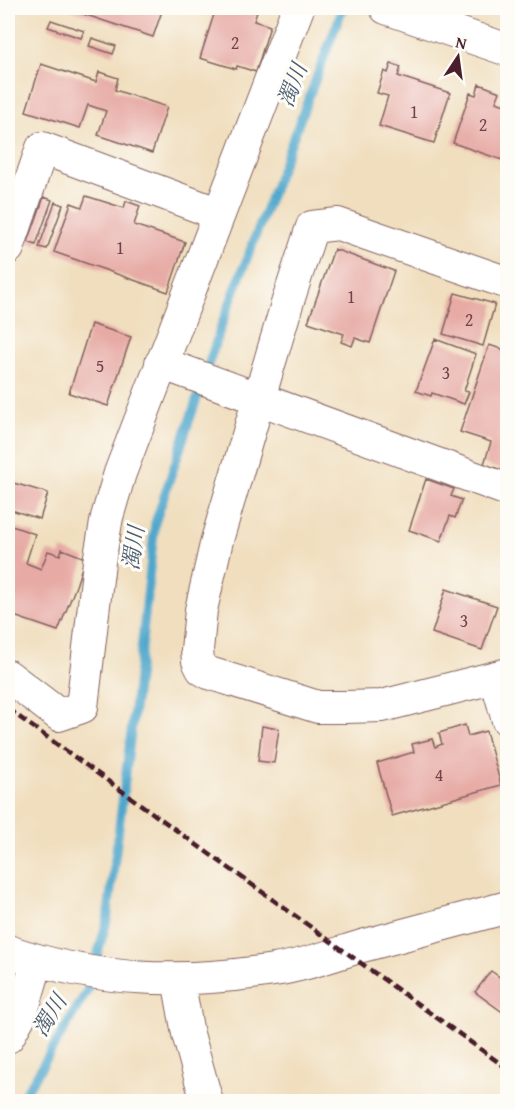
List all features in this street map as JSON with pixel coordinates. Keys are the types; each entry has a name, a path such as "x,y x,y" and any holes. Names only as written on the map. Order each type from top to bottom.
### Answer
{"street":[{"path":"8,676 59,715 82,707 99,562 107,517 120,473 167,366 219,213 298,8"},
{"path":"386,8 507,50"},
{"path":"8,248 42,148 219,213"},
{"path":"507,283 338,224 312,227 217,540 201,610 197,650 198,661 202,669 209,673 318,707 382,706 502,676 507,720"},
{"path":"167,366 507,490"},
{"path":"8,951 49,964 115,977 178,979 217,977 275,970 507,907"},
{"path":"8,1037 49,964"},
{"path":"178,979 188,1034 207,1101"}],"building":[{"path":"72,8 163,8 153,37 71,10"},
{"path":"216,8 243,8 257,12 254,21 270,26 256,72 237,66 236,69 200,58"},
{"path":"51,20 84,31 81,38 48,27"},
{"path":"92,38 116,46 113,54 89,46"},
{"path":"41,64 96,82 99,72 118,78 115,90 167,107 152,153 98,135 106,111 88,105 80,128 26,111"},
{"path":"391,64 401,67 398,76 450,93 434,143 379,126 388,96 377,93 384,71 388,73"},
{"path":"479,84 500,92 496,102 508,106 508,162 453,143 470,93 476,95"},
{"path":"86,196 124,208 126,201 140,206 134,225 185,242 168,292 54,252 71,203 82,207"},
{"path":"44,197 52,200 36,245 28,242"},
{"path":"55,202 63,205 47,249 39,247"},
{"path":"334,249 394,271 370,343 355,338 352,346 341,342 344,334 308,322"},
{"path":"455,293 495,304 483,346 443,334"},
{"path":"91,324 131,337 108,406 69,393"},
{"path":"435,339 476,354 464,391 469,392 464,404 432,393 431,396 416,391"},
{"path":"489,345 508,351 507,472 484,464 491,442 460,432"},
{"path":"426,479 454,489 451,496 462,500 455,518 450,516 441,541 409,530"},
{"path":"10,482 48,493 40,519 8,509"},
{"path":"8,517 11,518 9,525 35,534 26,563 41,569 48,551 60,555 62,549 85,558 58,631 8,614"},
{"path":"446,589 497,606 482,650 432,633"},
{"path":"465,725 468,736 486,731 501,785 392,816 377,763 414,752 412,744 432,739 435,747 442,744 439,733"},
{"path":"262,726 279,729 274,763 258,761"},
{"path":"491,971 508,983 508,1016 475,992"}],"waterway":[{"name":"濁川","path":"18,1102 87,991 107,921 155,523 223,321 343,8"}],"railway":[{"path":"8,709 508,1069"}]}
